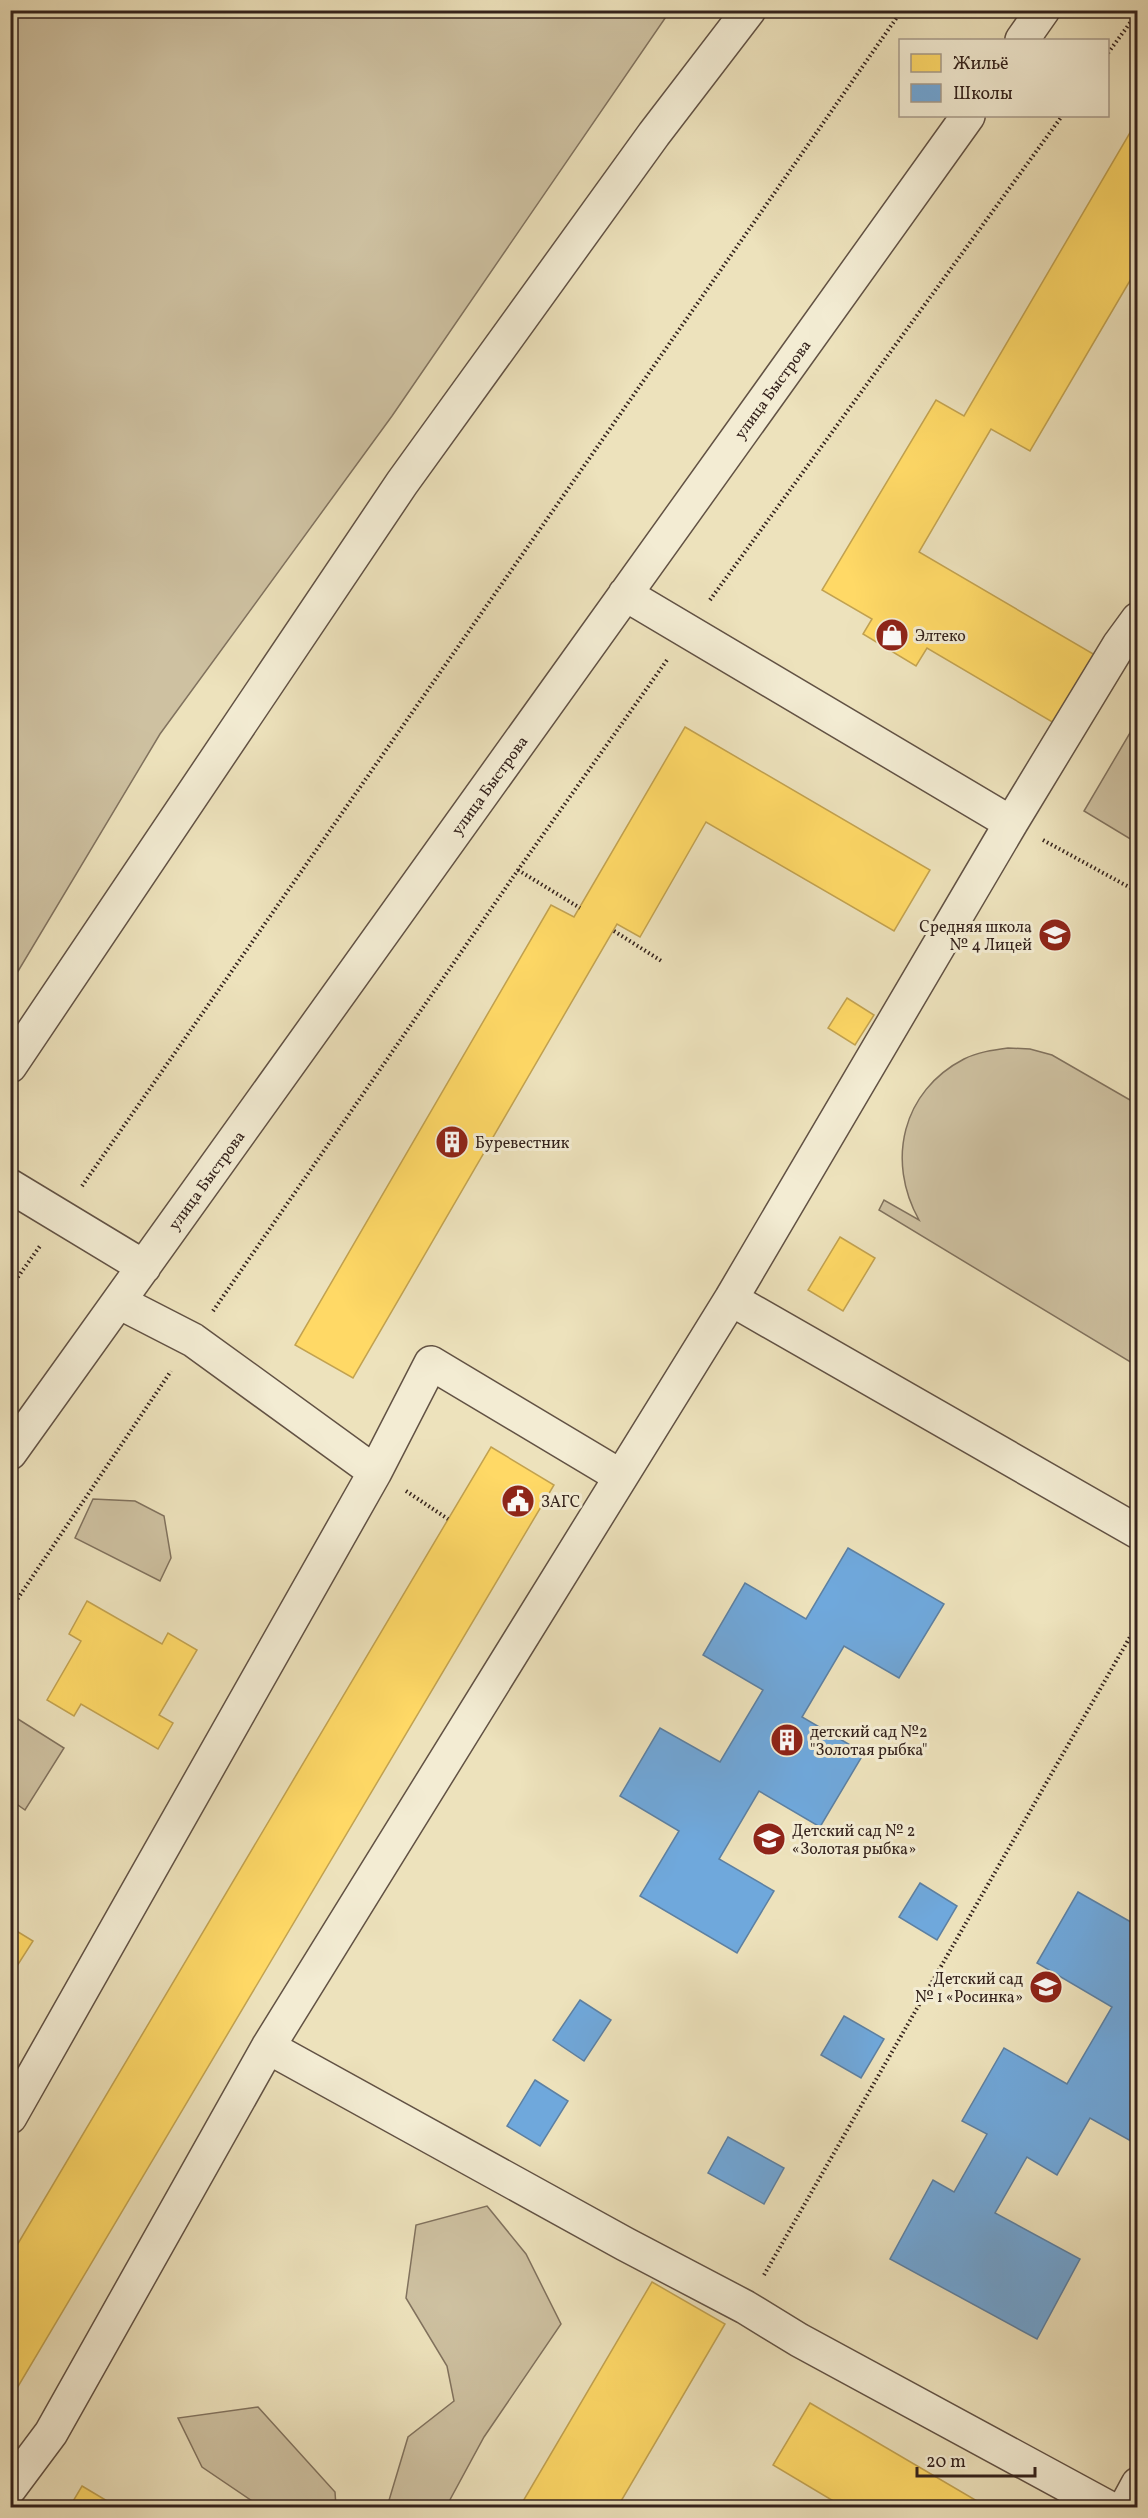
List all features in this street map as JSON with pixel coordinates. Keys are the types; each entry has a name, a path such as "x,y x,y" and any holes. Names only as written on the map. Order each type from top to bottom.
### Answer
{"street":[{"path":"10,1066 402,483 654,134 749,10"},
{"path":"1023,39 1043,10"},
{"name":"улица Быстрова","path":"10,1454 967,117"},
{"path":"626,594 687,633 1011,823"},
{"path":"10,2488 51,2433 268,2047 731,1299 1011,823 1137,619"},
{"path":"10,1186 144,1267"},
{"path":"731,1299 1137,1532"},
{"path":"119,1302 193,1340 375,1472"},
{"path":"10,2117 375,1472 431,1363 620,1476"},
{"path":"268,2047 1109,2508"},
{"path":"1125,2508 1137,2484"}],"path":[{"path":"10,1288 902,10"},
{"path":"1109,50 1137,12"},
{"path":"10,1610 193,1340 518,870 1061,117"},
{"path":"1011,823 1137,892"},
{"path":"518,870 579,908"},
{"path":"614,931 663,962"},
{"path":"404,1490 448,1519"},
{"path":"746,2307 1137,1623"}],"shaded area":[{"path":"10,11 670,11 392,416 160,734 11,983"},
{"path":"1137,721 1138,843 1084,811"},
{"path":"1008,1048 1030,1049 1052,1055 1137,1104 1137,1366 879,1210 884,1200 919,1220 909,1197 903,1174 902,1152 906,1129 914,1108 926,1089 943,1073 964,1059 980,1053"},
{"path":"93,1499 135,1501 164,1516 171,1558 160,1581 75,1538"},
{"path":"10,1714 64,1748 25,1810 11,1800"},
{"path":"487,2206 526,2254 561,2324 484,2437 446,2507 387,2507 408,2437 454,2401 447,2366 406,2298 416,2225"},
{"path":"258,2407 335,2492 336,2507 261,2507 202,2467 178,2418"}],"building: Жильё":[{"path":"1138,119 1138,267 1030,451 991,429 919,552 1095,655 1054,723 927,648 916,666 863,634 872,619 822,590 936,400 964,416"},
{"name":"Буревестник","path":"685,727 930,870 894,931 706,822 640,937 617,924 353,1378 295,1345 551,905 574,917"},
{"path":"847,998 874,1015 855,1045 828,1028"},
{"path":"840,1237 875,1258 843,1311 808,1290"},
{"path":"491,1447 554,1485 10,2400 10,2257"},
{"path":"87,1601 162,1644 168,1633 197,1650 159,1715 173,1723 158,1749 81,1704 74,1716 47,1700 81,1641 69,1634"},
{"path":"10,1927 33,1941 10,1977"},
{"path":"652,2282 725,2324 617,2508 519,2508"},
{"path":"810,2403 989,2508 845,2508 773,2465"},
{"path":"82,2486 119,2508 69,2508"}],"building: Школы":[{"name":"детский сад №2 \"Золотая рыбка\"","path":"848,1548 944,1604 899,1678 844,1646 802,1717 864,1753 820,1827 759,1791 719,1859 774,1891 737,1953 640,1896 679,1831 620,1796 660,1728 720,1762 763,1690 703,1655 745,1583 806,1619"},
{"path":"920,1883 957,1906 937,1940 899,1917"},
{"path":"1078,1892 1138,1926 1138,2145 1090,2118 1057,2175 1027,2157 995,2213 1080,2259 1037,2339 890,2259 933,2180 954,2192 987,2134 962,2121 1004,2048 1067,2084 1112,2007 1037,1963"},
{"path":"580,2000 611,2020 584,2061 553,2040"},
{"path":"844,2016 884,2039 861,2078 821,2055"},
{"path":"535,2080 568,2101 540,2146 507,2126"},
{"path":"728,2137 784,2168 764,2204 708,2173"}],"place":[{"name":"Элтеко","path":"892,635"},
{"name":"Средняя школа № 4 Лицей","path":"1055,935"},
{"name":"Буревестник","path":"452,1142"},
{"name":"ЗАГС","path":"518,1501"},
{"name":"детский сад №2 \"Золотая рыбка\"","path":"787,1740"},
{"name":"Детский сад № 2 «Золотая рыбка»","path":"769,1839"},
{"name":"Детский сад № 1 «Росинка»","path":"1046,1987"}]}
